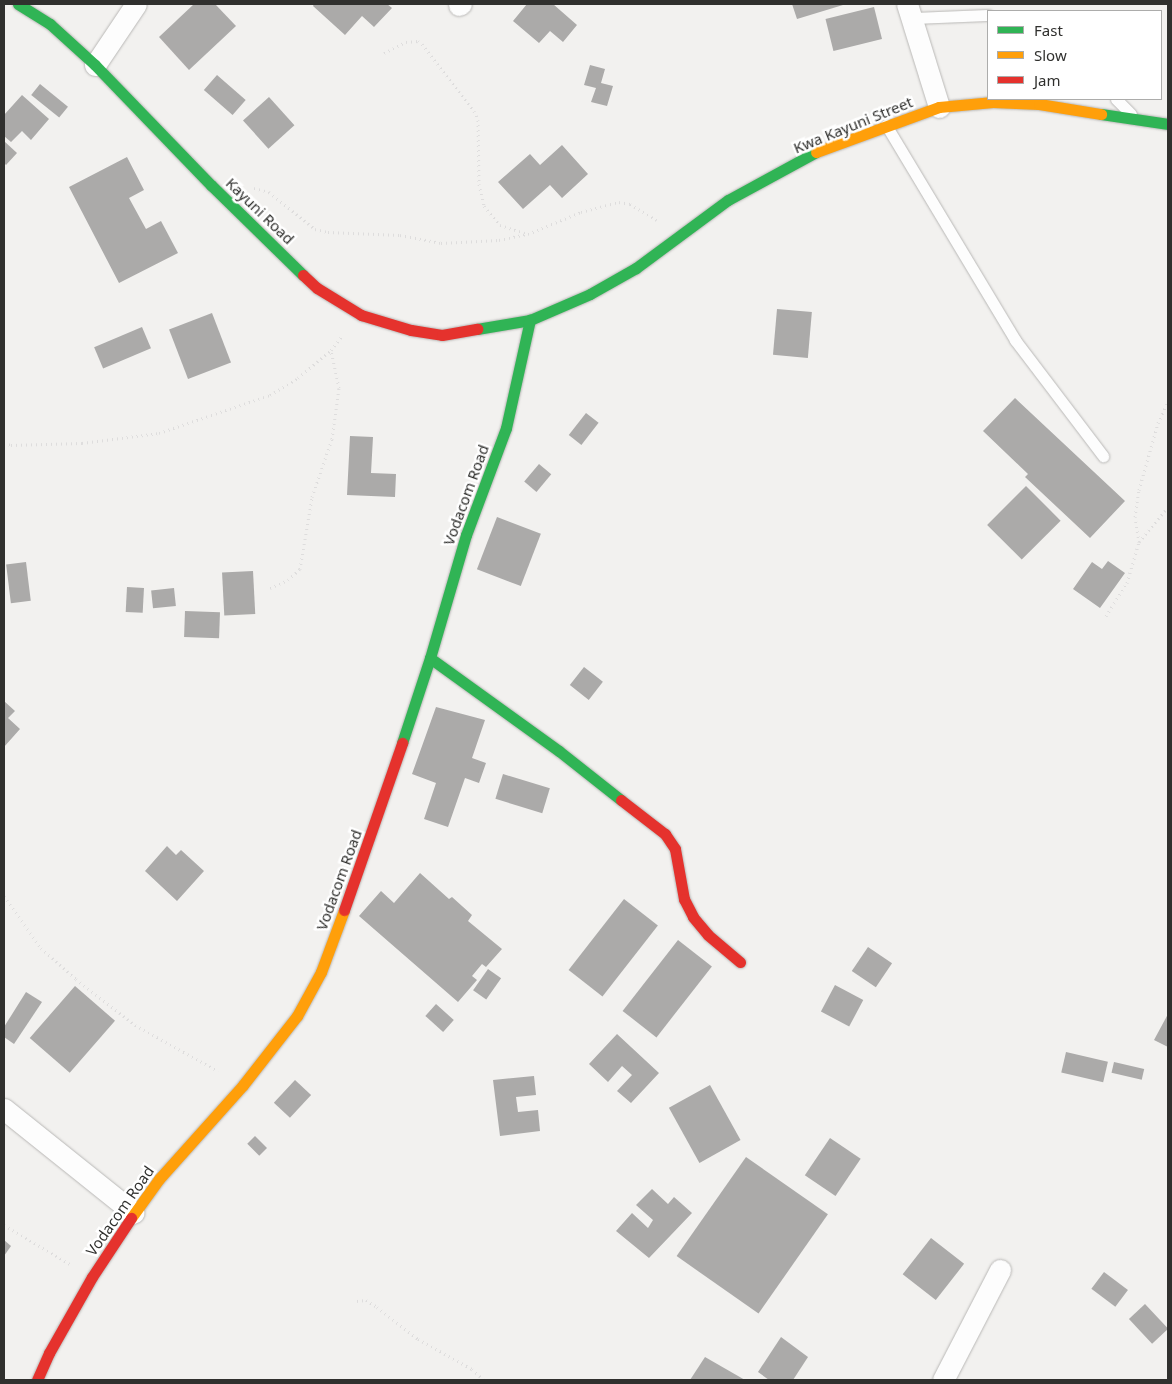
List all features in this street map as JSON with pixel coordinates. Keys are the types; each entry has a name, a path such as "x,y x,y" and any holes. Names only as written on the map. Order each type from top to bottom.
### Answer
{"street":[{"name":"Kayuni Road","path":"18,4 50,24 95,65 211,185 317,288 361,315 411,330 442,335 530,320"},
{"path":"95,65 136,4"},
{"path":"910,11 939,107"},
{"name":"Kwa Kayuni Street","path":"530,320 590,294 628,273 728,200 816,152 939,107 993,102 1039,104 1168,124"},
{"name":"Vodacom Road","path":"37,1380 49,1353 92,1277 134,1213 159,1179 243,1085 297,1016 321,972 370,839 430,658 466,535 506,428 530,320"},
{"path":"430,658 566,756 665,834 675,849 684,899 693,917 708,934 740,962"},
{"path":"4,1109 134,1213"},
{"path":"943,1380 1000,1270"}],"lane":[{"path":"910,11 987,15"},
{"path":"1117,100 1136,118"},
{"path":"886,125 1015,340 1103,456"}],"path":[{"path":"384,53 406,42 418,41 422,44 478,120 479,184 484,206 500,224 528,234"},
{"path":"211,185 247,186 268,192 302,221 315,229 328,232 395,234 453,244 499,240 528,234 581,212 618,202 630,204 681,234"},
{"path":"4,443 11,445 82,443 159,433 270,395 298,378 331,350 361,315"},
{"path":"270,588 288,580 300,568 310,505 332,438 338,388 331,350"},
{"path":"1106,616 1113,608 1127,582 1138,542 1136,516 1139,490 1158,423 1168,402"},
{"path":"1138,542 1168,507"},
{"path":"4,896 41,948 76,979 136,1025 243,1085"},
{"path":"4,1225 92,1277"},
{"path":"357,1301 366,1300 418,1339 472,1369 484,1380"}],"building":[{"path":"194,4 215,4 236,26 189,70 159,37"},
{"path":"314,4 387,4 392,8 374,27 362,16 345,35 313,6"},
{"path":"527,4 553,4 577,25 563,42 550,31 539,43 513,21"},
{"path":"792,4 842,4 843,5 797,19"},
{"path":"874,7 882,39 833,51 825,19"},
{"path":"590,65 605,69 601,83 613,86 607,106 591,102 596,88 584,85"},
{"path":"217,75 246,100 233,115 204,90"},
{"path":"40,84 68,107 59,118 31,95"},
{"path":"22,95 49,119 31,140 22,131 11,142 4,136 4,115"},
{"path":"269,97 294,125 268,149 243,120"},
{"path":"4,141 17,153 6,165 4,163"},
{"path":"562,145 588,174 562,198 550,185 523,209 498,182 530,154 540,165"},
{"path":"127,157 144,190 129,198 146,229 161,221 178,253 119,283 69,187"},
{"path":"777,309 812,312 808,358 773,355"},
{"path":"212,313 231,362 188,379 169,329"},
{"path":"142,327 151,348 103,368 94,347"},
{"path":"1015,398 1125,501 1090,538 1025,477 1028,474 983,431"},
{"path":"586,413 599,423 581,445 569,435"},
{"path":"350,436 373,437 371,473 396,474 395,497 347,495"},
{"path":"539,464 551,474 536,492 524,482"},
{"path":"1026,486 1061,521 1022,560 987,525"},
{"path":"497,517 541,534 521,586 477,569"},
{"path":"1108,561 1125,573 1100,608 1073,589 1092,562 1102,569"},
{"path":"26,562 31,601 11,603 6,564"},
{"path":"253,571 255,614 224,616 222,573"},
{"path":"127,587 144,588 143,613 126,612"},
{"path":"174,588 176,606 153,608 151,590"},
{"path":"185,611 220,612 219,638 184,637"},
{"path":"584,667 603,682 589,700 570,685"},
{"path":"4,701 15,711 8,718 20,729 4,747"},
{"path":"436,707 485,720 472,758 486,763 479,783 465,778 448,827 424,819 436,783 412,774"},
{"path":"503,774 550,788 542,813 495,799"},
{"path":"167,846 176,855 181,850 204,871 177,901 145,871"},
{"path":"420,873 449,899 452,897 472,915 468,921 502,949 486,967 482,964 472,976 477,980 458,1002 359,916 381,891 394,903"},
{"path":"624,899 658,925 602,996 569,970"},
{"path":"678,940 712,966 656,1037 623,1011"},
{"path":"868,947 892,963 876,987 852,971"},
{"path":"488,969 501,978 486,999 473,990"},
{"path":"835,985 863,1000 849,1027 821,1011"},
{"path":"75,986 115,1021 70,1073 30,1038"},
{"path":"26,992 42,1002 14,1044 4,1037 4,1027"},
{"path":"436,1004 454,1020 443,1032 425,1016"},
{"path":"1168,1014 1168,1047 1154,1040"},
{"path":"617,1034 659,1073 631,1103 617,1091 632,1075 622,1066 608,1082 589,1064"},
{"path":"1066,1052 1108,1062 1103,1082 1061,1072"},
{"path":"1114,1062 1144,1069 1142,1080 1112,1073"},
{"path":"534,1076 536,1095 516,1097 518,1112 538,1110 540,1131 500,1136 493,1080"},
{"path":"295,1080 311,1095 290,1118 274,1103"},
{"path":"710,1085 741,1140 699,1163 669,1108"},
{"path":"255,1136 267,1148 259,1156 247,1144"},
{"path":"830,1138 861,1159 836,1196 805,1175"},
{"path":"746,1157 828,1214 759,1313 677,1256"},
{"path":"652,1189 668,1204 674,1197 692,1213 649,1258 616,1231 632,1213 648,1228 653,1220 636,1205"},
{"path":"931,1238 964,1264 936,1300 903,1274"},
{"path":"4,1240 11,1246 4,1256"},
{"path":"1104,1272 1128,1290 1115,1307 1091,1289"},
{"path":"1145,1304 1168,1329 1152,1344 1129,1319"},
{"path":"781,1337 808,1357 793,1380 769,1380 758,1372"},
{"path":"705,1357 745,1380 690,1380"}],"traffic: fast":[{"path":"18,4 50,24 95,65 211,185 303,275"},
{"path":"1101,114 1168,124"},
{"path":"477,329 530,320 590,294 636,268 728,200 816,152"},
{"path":"402,743 430,658 466,535 506,428 530,320"},
{"path":"430,658 559,751 621,800"}],"traffic: slow":[{"path":"816,152 939,107 993,102 1039,104 1101,114"},
{"path":"131,1218 159,1179 243,1085 297,1016 321,972 344,910"}],"traffic: jam":[{"path":"303,275 317,288 361,315 411,330 442,335 477,329"},
{"path":"344,910 402,743"},
{"path":"621,800 665,834 675,849 684,899 693,917 708,935 740,962"},
{"path":"37,1380 49,1353 92,1277 131,1218"}]}
